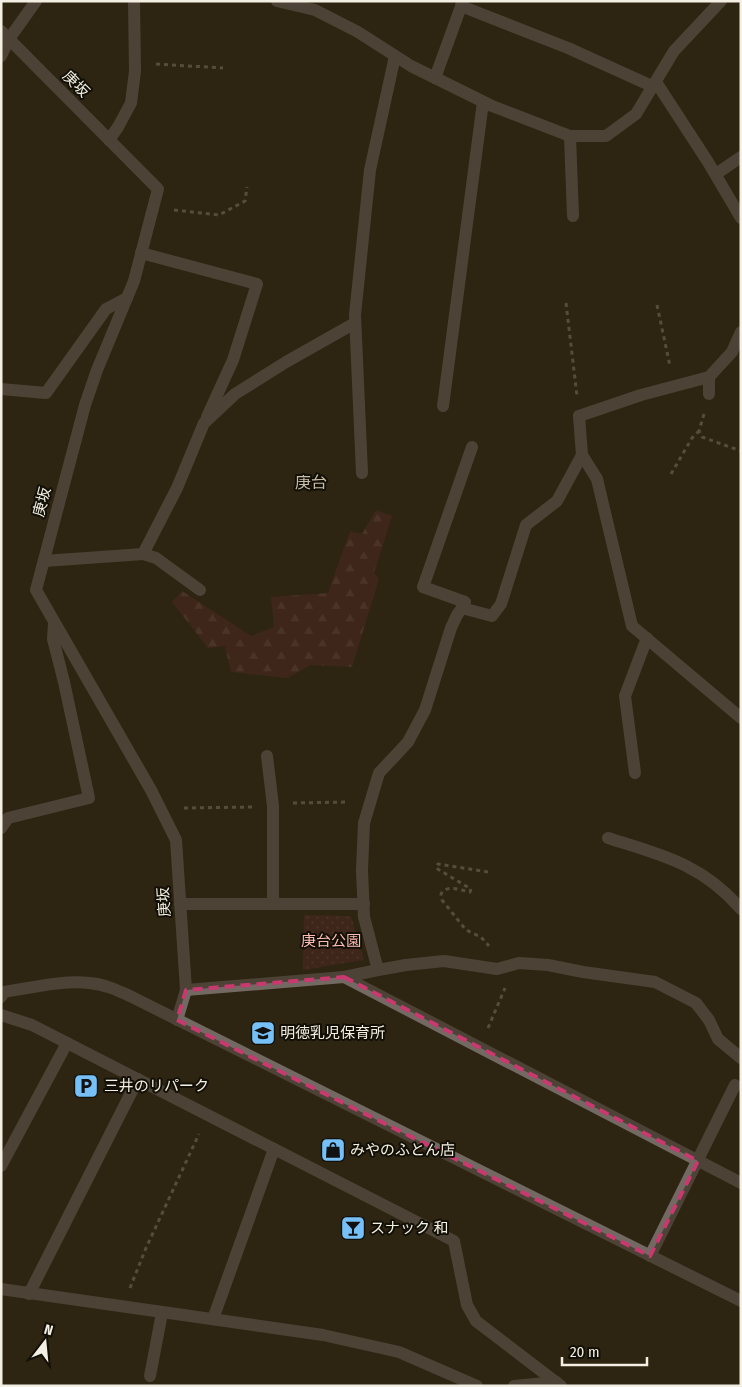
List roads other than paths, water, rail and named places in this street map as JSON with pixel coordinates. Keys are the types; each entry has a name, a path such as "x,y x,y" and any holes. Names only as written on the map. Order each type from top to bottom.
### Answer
{"street":[{"path":"1,56 5,35 36,1"},
{"path":"109,140 131,103 135,62 134,1"},
{"path":"277,1 315,10 358,32 394,56 435,78 484,102 570,136 606,136 636,114 674,51 721,1"},
{"path":"435,78 462,4 655,85 716,174 741,218"},
{"name":"庚坂","path":"5,35 158,189 127,298 85,404 36,590 161,809 176,840 186,990 177,1020"},
{"path":"362,473 354,315 370,170 394,56"},
{"path":"443,406 484,102"},
{"path":"570,136 573,216"},
{"path":"716,174 741,157"},
{"path":"141,253 258,284 232,360 177,488 143,554"},
{"path":"1,389 46,393 106,309 127,298"},
{"path":"204,424 235,394 286,362 355,323"},
{"path":"741,332 732,352 709,377 579,416 582,455 597,479 632,626 741,718"},
{"path":"709,377 709,394"},
{"path":"378,970 364,917 362,870 364,823 379,774 408,742 425,710 451,628 465,602 423,587 472,447"},
{"path":"462,608 492,616 500,604 526,525 557,501 582,455"},
{"path":"44,561 143,554 156,558 200,590"},
{"path":"3,821 89,798 53,640 54,623"},
{"path":"635,773 625,696 647,638"},
{"path":"267,756 273,805 273,904"},
{"path":"608,838 684,863 706,877 741,909"},
{"path":"180,904 364,904"},
{"path":"186,990 344,977 378,970 444,961 500,968 519,964 548,965 655,982 696,1003 709,1020 718,1039 741,1058"},
{"path":"344,977 741,1183"},
{"path":"1,997 4,992 48,984 88,982 107,986 741,1301"},
{"path":"1,1015 32,1025 454,1241 467,1305 476,1320 559,1384"},
{"path":"1,1166 67,1043"},
{"path":"29,1294 138,1079"},
{"path":"650,1256 735,1085"},
{"path":"214,1320 274,1149"},
{"path":"1,1289 323,1335 399,1352 477,1386"},
{"path":"150,1376 162,1313"},
{"path":"514,1386 559,1384"}],"place":[{"name":"明徳乳児保育所","path":"263,1033"},
{"name":"三井のリパーク","path":"86,1086"},
{"name":"みやのふとん店","path":"333,1150"},
{"name":"スナック 和","path":"353,1228"}],"district":[{"name":"庚台","path":"311,482"}],"park label":[{"name":"庚台公園","path":"331,941"}]}
